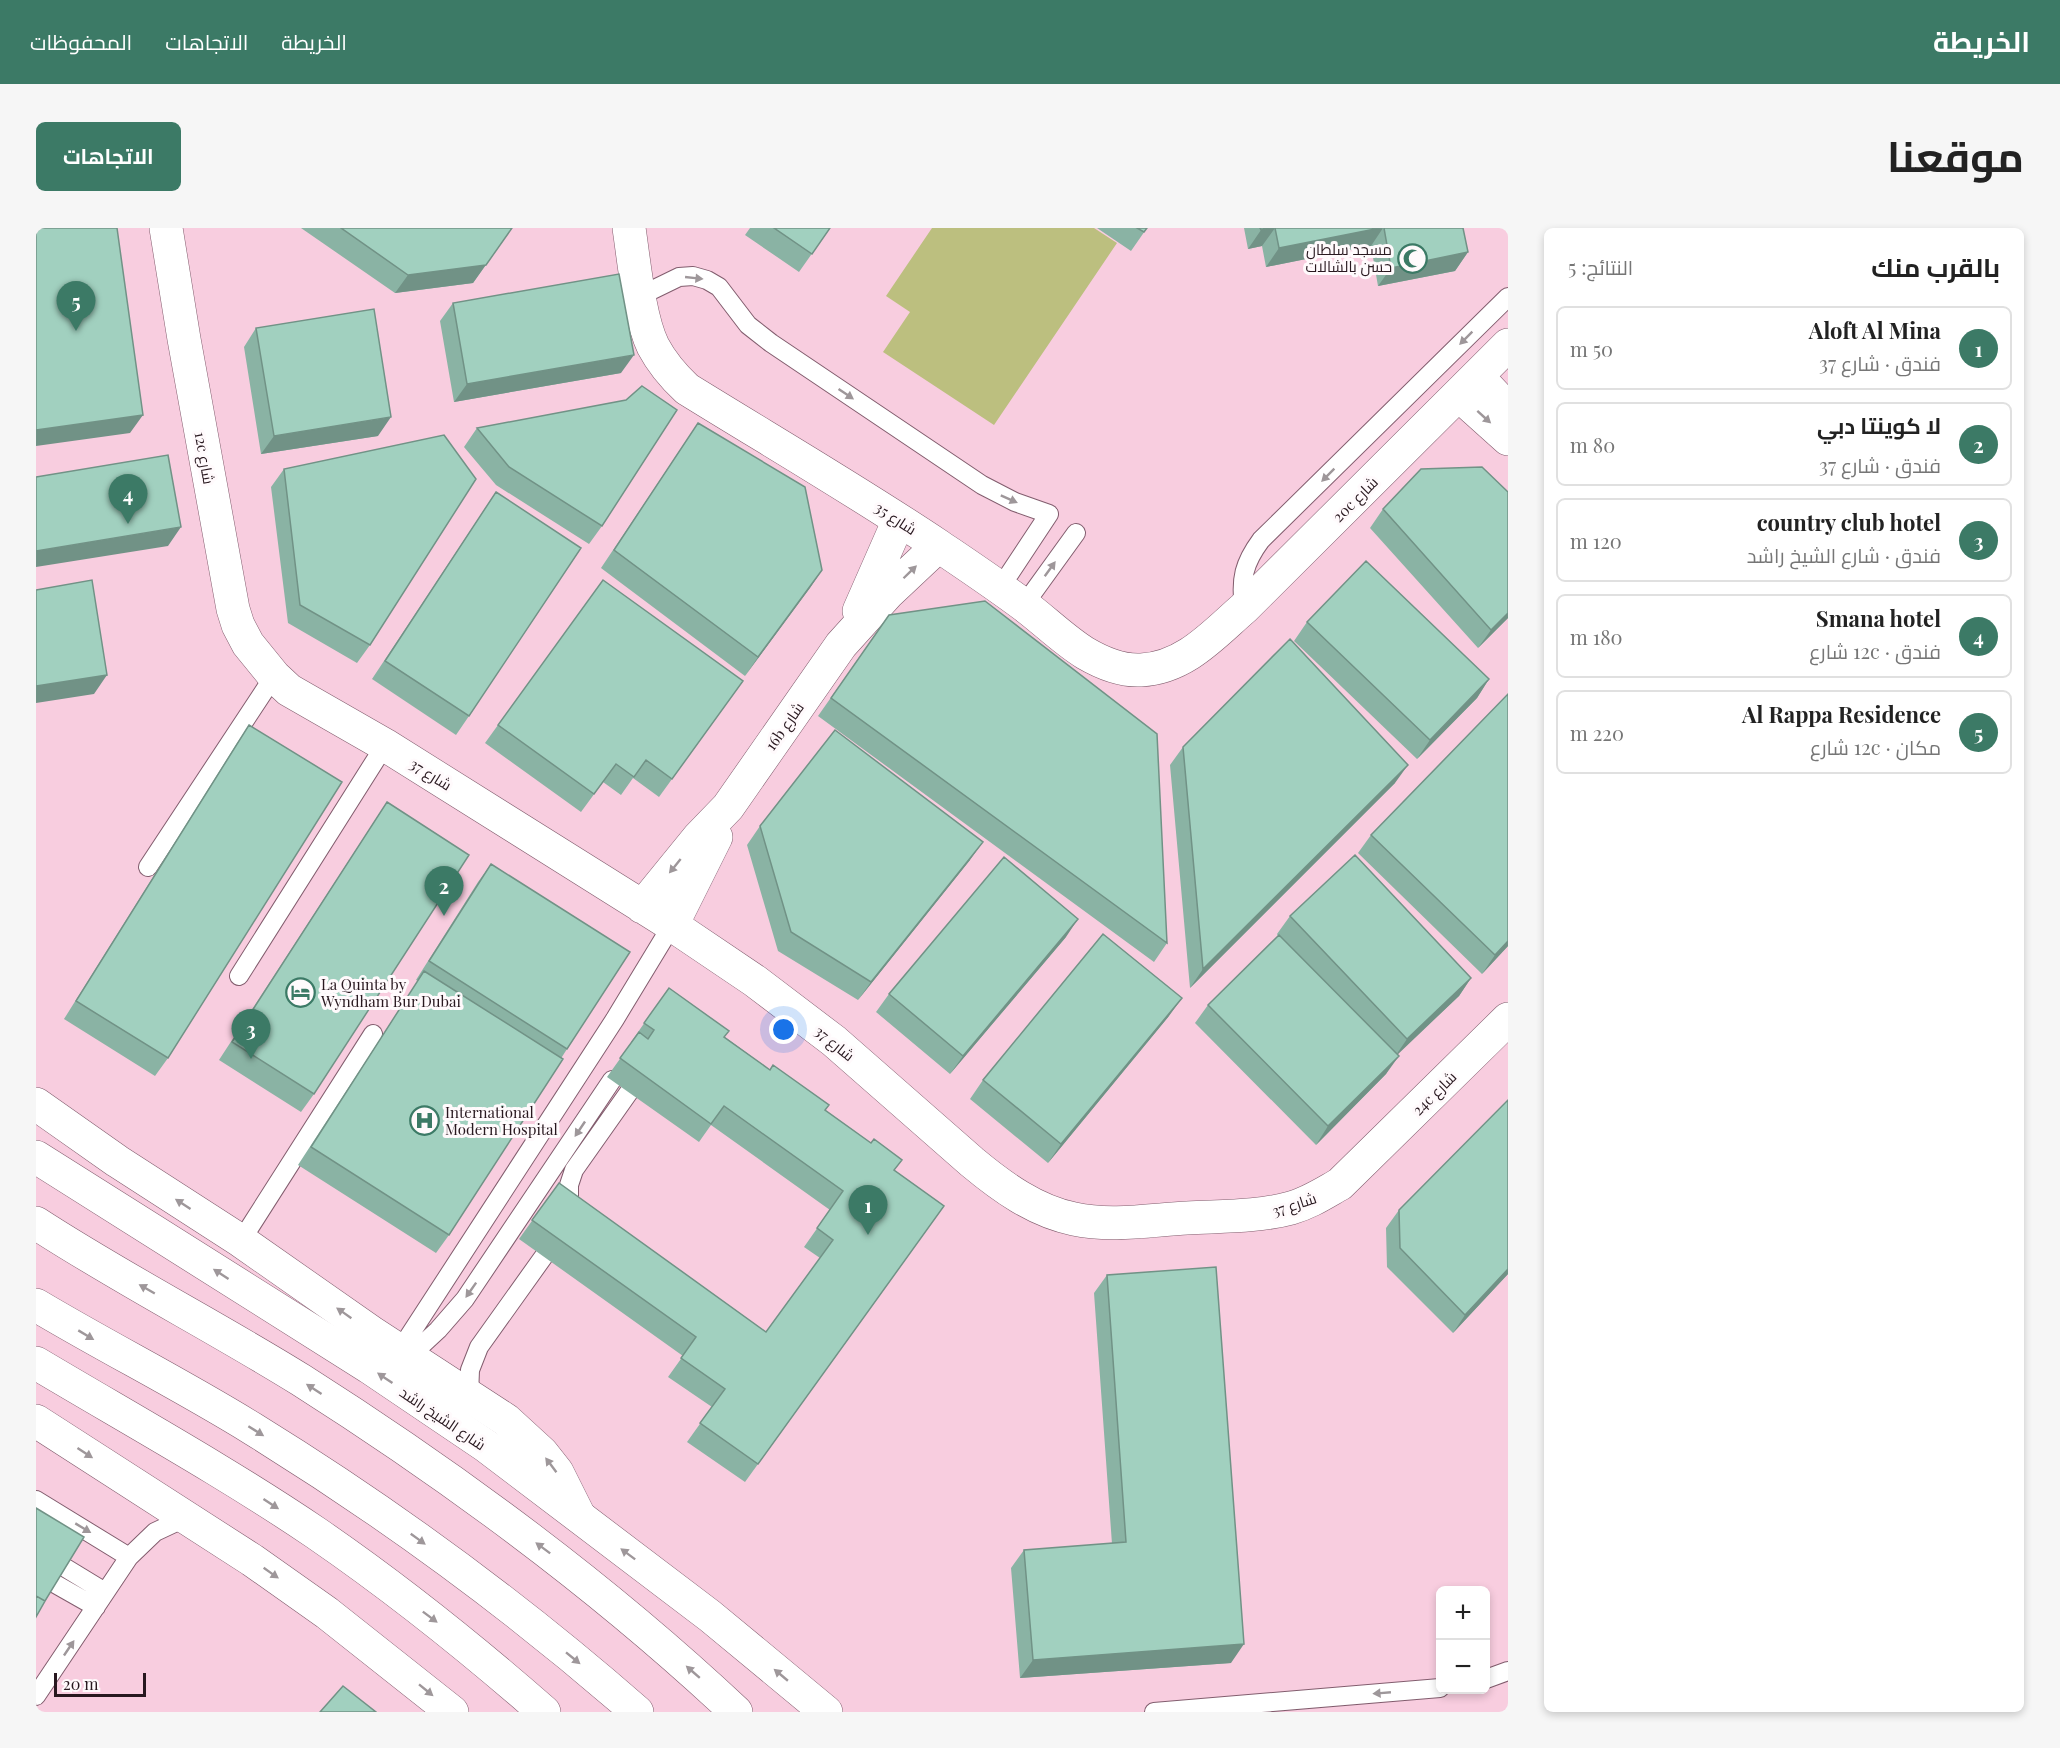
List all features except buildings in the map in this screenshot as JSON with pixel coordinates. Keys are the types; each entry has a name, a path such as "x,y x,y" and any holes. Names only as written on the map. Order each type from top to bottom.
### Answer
{"main road":[{"name":"12c شارع","path":"166,228 233,609 238,626 248,644 274,676"},
{"name":"شارع 35","path":"628,228 640,296 652,344 673,376 687,389 938,546 1012,597 1084,653 1121,668 1141,670 1161,667 1181,660 1198,648"},
{"name":"20c شارع","path":"1198,648 1244,608 1508,345"},
{"path":"1469,386 1508,409"},
{"path":"1469,386 1508,439"},
{"name":"16b شارع","path":"841,645 872,583 898,520"},
{"name":"16b شارع","path":"642,907 699,837 728,807 841,645 888,593 938,546"},
{"name":"شارع 37","path":"274,676 289,690 385,744 672,925 754,981 834,1041 994,1181 1046,1210 1074,1219 1110,1223 1266,1213 1293,1208 1314,1200 1340,1184 1360,1166"},
{"name":"16b شارع","path":"672,925 728,807"},
{"name":"24c شارع","path":"1360,1166 1508,1019"},
{"path":"36,1104 117,1161 241,1241 371,1332 506,1420 542,1453 557,1472 579,1516"},
{"name":"شارع الشيخ راشد","path":"36,1157 369,1367 486,1446 710,1616 826,1712"},
{"path":"36,1223 299,1379 458,1485 549,1552 627,1616 736,1712"},
{"path":"36,1305 252,1428 334,1480 504,1602 637,1712"},
{"path":"36,1363 186,1451 305,1526 446,1629 544,1712"},
{"path":"36,1421 187,1517 327,1613 452,1712"}],"lane":[{"path":"640,296 679,277 693,276 707,280 719,287 748,325 771,344 982,485 1015,502 1049,514 1012,597"},
{"path":"1244,608 1242,589 1244,572 1251,554 1261,540 1508,297"},
{"path":"1012,597 1076,533"},
{"path":"148,867 274,676"},
{"path":"239,976 385,744"},
{"path":"405,1353 672,925"},
{"path":"241,1241 373,1034"},
{"path":"405,1353 438,1330 465,1299 612,1080"},
{"path":"544,1182 569,1209 569,1185 574,1170 629,1092"},
{"path":"469,1396 470,1371 479,1347 544,1257"},
{"path":"36,1500 129,1557"},
{"path":"36,1696 129,1557 155,1532 187,1517"},
{"path":"36,1550 101,1600"},
{"path":"36,1573 101,1600"},
{"path":"1490,1677 1508,1671"},
{"path":"1154,1712 1436,1688"}],"green space":[{"path":"932,228 1094,228 1117,243 994,425 883,352 910,312 886,296"}],"place":[{"name":"مسجد سلطان حسن بالشالات","path":"1413,258"},
{"name":"Al Rappa Residence","path":"76,331"},
{"name":"Smana hotel","path":"128,524"},
{"name":"لا كوينتا دبي","path":"444,916"},
{"name":"La Quinta by Wyndham Bur Dubai","path":"300,993"},
{"name":"country club hotel","path":"251,1059"},
{"name":"International Modern Hospital","path":"424,1121"},
{"name":"Aloft Al Mina","path":"868,1235"}]}
